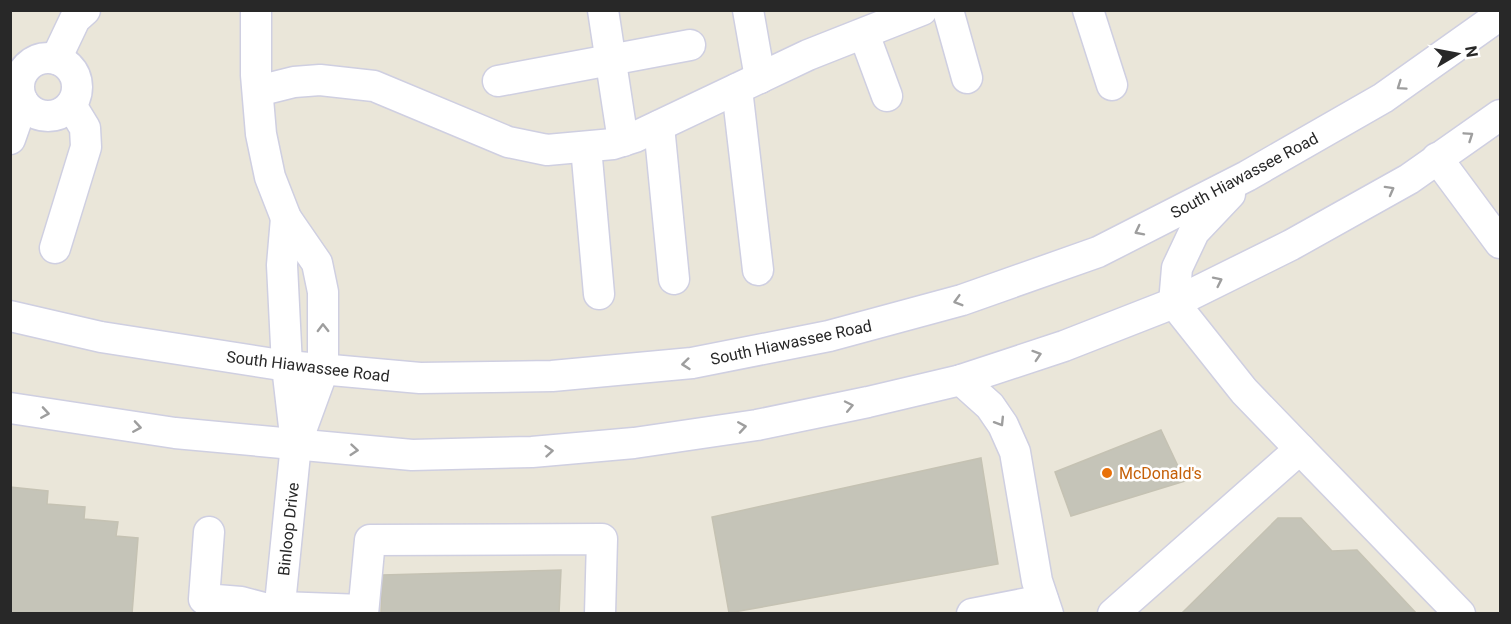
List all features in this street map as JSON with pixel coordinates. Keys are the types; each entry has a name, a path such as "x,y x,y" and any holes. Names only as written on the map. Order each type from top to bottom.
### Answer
{"street":[{"path":"256,10 261,134 270,177 286,218 317,263 323,292 323,370 296,444"},
{"path":"603,10 623,141"},
{"path":"748,10 749,83 759,270"},
{"path":"258,91 294,82 320,80 374,86 508,142 547,150 613,144 659,126 808,55 922,10"},
{"path":"948,10 967,78"},
{"path":"1088,10 1112,85"},
{"path":"32,60 69,66 77,87 75,97 63,112 53,116 34,113 23,102 18,88 25,68 32,60 75,13"},
{"name":"South Hiawassee Road","path":"10,316 101,337 287,366 420,378 552,376 692,363 830,336 962,300 1098,252 1247,176 1383,98 1500,15"},
{"path":"864,33 887,96"},
{"path":"498,81 690,45"},
{"path":"10,139 23,102"},
{"path":"55,248 86,147 85,128 70,105"},
{"path":"10,408 175,433 412,455 532,452 634,443 757,425 961,380 1064,346 1174,303 1291,245 1409,179 1500,115"},
{"path":"659,126 674,279"},
{"path":"586,147 599,294"},
{"path":"1437,158 1500,243"},
{"path":"1247,176 1194,232 1177,268 1174,303 1244,391 1460,614"},
{"path":"286,218 282,265 287,366 296,444"},
{"path":"961,380 990,406 1004,425 1015,452 1032,551 1046,607 972,614"},
{"name":"Binloop Drive","path":"280,611 296,444"},
{"path":"1113,614 1300,449"},
{"path":"209,532 203,606 241,602 280,611 363,612 370,540 602,539 600,614"}],"building":[{"path":"1161,430 1185,481 1071,516 1055,472"},
{"path":"981,458 998,564 729,613 712,517"},
{"path":"10,487 48,491 47,504 85,507 84,519 118,522 116,536 138,538 132,614 10,614"},
{"path":"1278,518 1301,518 1332,551 1357,550 1417,614 1181,614"},
{"path":"561,570 559,614 381,614 382,575"}],"place":[{"name":"McDonald's","path":"1107,473"}]}
